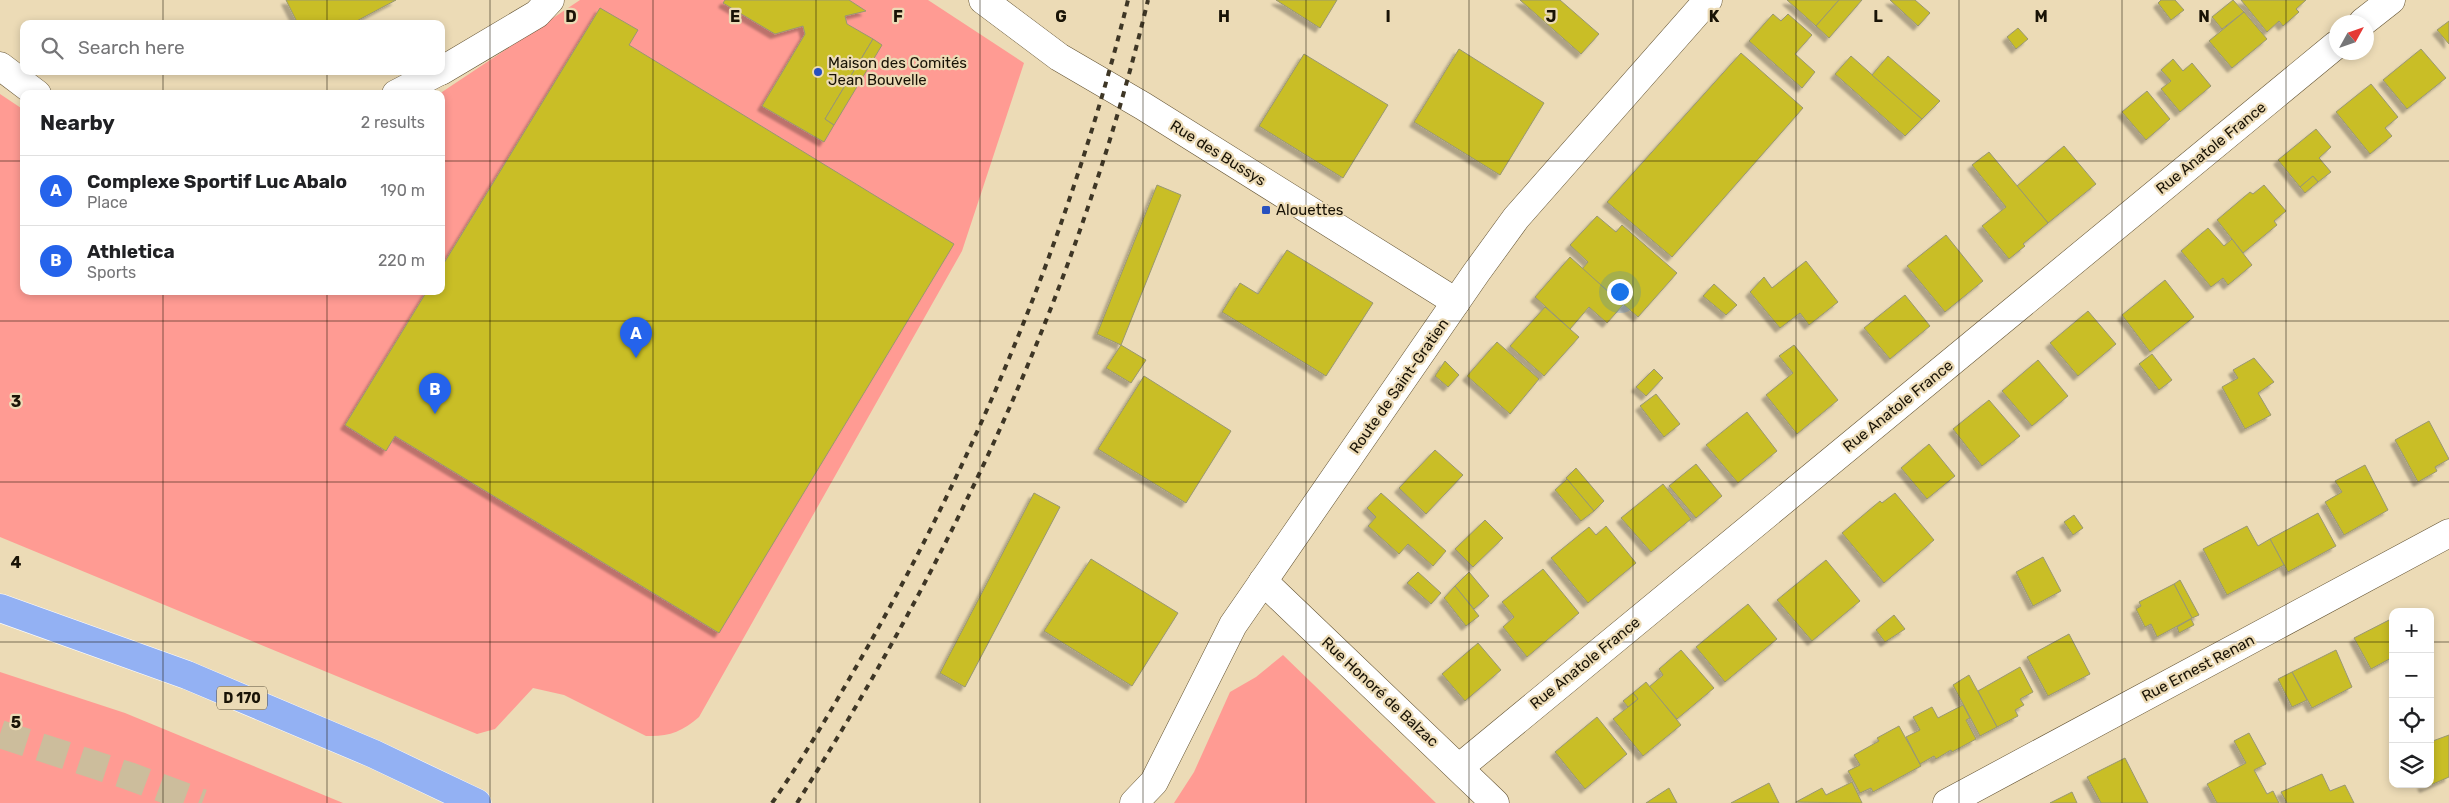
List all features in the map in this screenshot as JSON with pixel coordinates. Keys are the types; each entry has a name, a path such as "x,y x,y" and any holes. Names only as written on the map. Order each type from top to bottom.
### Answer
{"highway":[{"name":"D 170","path":"0,608 187,675 374,754 477,803"}],"street":[{"path":"445,69 536,14 550,0"},
{"name":"Rue des Bussys","path":"983,0 1059,57 1143,106 1456,302"},
{"name":"Route de Saint-Gratien","path":"1134,803 1154,782 1233,625 1516,218 1708,0"},
{"path":"2373,15 2391,0"},
{"name":"Rue Anatole France","path":"1460,766 2329,51"},
{"path":"0,66 32,90"},
{"path":"404,90 433,75"},
{"name":"Rue Ernest Renan","path":"1947,803 2449,533"},
{"name":"Rue Honoré de Balzac","path":"1263,581 1460,766 1495,803"}],"shaded area":[{"path":"580,0 928,0 1024,63 962,251 699,717 674,733 661,736 646,736 564,695 533,688 495,729 477,734 0,537 0,94 20,107 20,295 445,295 445,90"},
{"path":"1283,655 1436,803 1174,803 1194,772 1230,692 1256,677"},
{"path":"0,672 125,713 343,803 0,803"}],"building":[{"path":"286,0 396,0 358,20 296,20"},
{"name":"Maison des Comités Jean Bouvelle","path":"725,0 849,0 866,11 845,16 847,24 873,39 825,119 834,125 824,142 762,106 805,34 803,26 775,34 723,3"},
{"path":"1276,0 1337,0 1320,28"},
{"path":"1520,0 1560,0 1599,34 1581,54"},
{"path":"1787,0 1839,0 1816,26"},
{"path":"1839,0 1862,0 1829,38 1816,26"},
{"path":"1890,0 1915,0 1930,13 1918,26"},
{"path":"2161,0 2175,0 2184,10 2171,20 2158,3"},
{"path":"2233,0 2244,12 2222,29 2212,17"},
{"path":"2241,0 2306,0 2296,9 2299,12 2283,26 2279,21 2267,32"},
{"path":"600,8 638,30 629,45 954,244 719,633 395,436 386,451 345,425 425,295 445,295 445,261"},
{"path":"2244,12 2267,39 2232,68 2209,41"},
{"path":"1773,14 1781,21 1788,14 1812,35 1795,54 1815,72 1802,88 1749,41"},
{"path":"2449,21 2449,44 2437,30"},
{"path":"2018,28 2028,39 2016,49 2007,37"},
{"path":"873,39 882,45 834,125 825,119"},
{"path":"1459,49 1544,103 1500,175 1414,122"},
{"path":"2421,49 2446,78 2407,109 2383,80"},
{"path":"1741,53 1803,108 1672,257 1607,202"},
{"path":"1304,54 1388,105 1343,178 1259,126"},
{"path":"1851,56 1922,119 1905,136 1835,74"},
{"path":"1888,56 1940,101 1922,119 1872,75"},
{"path":"2173,59 2183,71 2192,63 2211,86 2180,112 2161,89 2171,81 2161,70"},
{"path":"2371,84 2398,117 2385,128 2392,136 2370,154 2336,112"},
{"path":"2147,91 2170,119 2146,140 2122,112"},
{"path":"2316,129 2331,147 2319,158 2331,172 2318,182 2313,176 2300,187 2278,160"},
{"path":"2064,146 2096,184 2048,223 2017,186"},
{"path":"1989,152 2048,223 2023,244 2025,246 2009,259 1982,226 2006,207 1972,165"},
{"path":"2313,176 2318,182 2305,193 2300,187"},
{"path":"1157,185 1181,195 1121,345 1097,334"},
{"path":"2264,185 2286,211 2274,221 2277,225 2243,253 2217,220 2250,192 2253,194"},
{"path":"1597,216 1616,232 1622,225 1677,273 1638,317 1582,269 1588,262 1570,245"},
{"path":"2208,228 2224,246 2232,239 2252,265 2228,285 2223,278 2211,287 2181,251"},
{"path":"1946,235 1983,281 1945,312 1907,266"},
{"path":"1287,250 1373,303 1326,376 1222,312 1240,283 1258,294"},
{"path":"1570,257 1623,305 1607,323 1589,307 1570,329 1535,297"},
{"path":"1806,261 1838,302 1809,325 1800,313 1780,328 1750,292 1764,277 1772,288"},
{"path":"2165,280 2194,317 2150,352 2122,315"},
{"path":"1714,284 1737,305 1726,315 1703,296"},
{"path":"1905,295 1930,326 1890,359 1864,328"},
{"path":"1545,307 1579,337 1544,376 1510,346"},
{"path":"2088,311 2116,344 2078,376 2050,343"},
{"path":"1497,342 1539,379 1510,414 1467,376"},
{"path":"1121,345 1146,360 1131,383 1106,368"},
{"path":"1794,345 1838,400 1797,434 1766,395 1793,373 1779,356"},
{"path":"2152,354 2172,380 2159,390 2139,364"},
{"path":"2254,358 2274,382 2258,393 2271,415 2245,429 2222,387 2238,378 2233,370"},
{"path":"2038,360 2068,396 2032,426 2002,391"},
{"path":"1445,361 1459,375 1448,387 1435,376"},
{"path":"1654,369 1663,378 1646,396 1636,387"},
{"path":"1144,376 1231,431 1186,503 1098,449"},
{"path":"1656,394 1680,424 1664,437 1640,406"},
{"path":"1989,400 2020,436 1982,466 1953,429"},
{"path":"1747,412 1777,451 1738,483 1706,445"},
{"path":"2429,421 2449,459 2435,467 2437,471 2418,482 2395,440"},
{"path":"1929,444 1955,476 1927,499 1901,468"},
{"path":"1435,450 1463,475 1426,514 1399,488"},
{"path":"1696,464 1722,496 1696,518 1669,486"},
{"path":"2365,465 2388,510 2344,535 2325,502 2342,492 2335,481"},
{"path":"1576,468 1604,501 1594,511 1566,478"},
{"path":"1567,479 1594,511 1581,521 1555,490"},
{"path":"1663,484 1691,519 1651,552 1621,518"},
{"path":"1034,493 1060,507 965,687 940,673"},
{"path":"1381,493 1446,551 1433,566 1408,544 1399,554 1368,526 1376,517 1367,508"},
{"path":"1895,493 1934,540 1884,583 1842,533 1880,501 1882,503"},
{"path":"2318,513 2336,546 2288,572 2270,539"},
{"path":"2074,515 2083,528 2073,535 2064,522"},
{"path":"1485,520 1503,538 1473,567 1455,549"},
{"path":"1606,526 1636,563 1588,603 1551,558 1589,527 1596,535"},
{"path":"2247,526 2258,546 2270,539 2284,565 2227,595 2203,549"},
{"path":"2043,557 2061,591 2033,606 2016,572"},
{"path":"1091,559 1178,613 1132,686 1044,631"},
{"path":"1826,560 1860,601 1812,641 1777,600"},
{"path":"1543,569 1579,613 1527,657 1503,627 1514,617 1502,602"},
{"path":"1418,572 1441,593 1431,604 1407,583"},
{"path":"1469,572 1489,596 1474,609 1455,586"},
{"path":"2180,580 2199,615 2192,618 2174,584"},
{"path":"2174,584 2192,618 2157,637 2151,624 2145,627 2136,609 2141,606 2139,602"},
{"path":"1455,586 1479,616 1466,626 1444,598"},
{"path":"1748,604 1777,639 1725,682 1696,647"},
{"path":"1894,615 1905,629 1885,642 1876,630"},
{"path":"2191,619 2194,625 2179,633 2177,627"},
{"path":"2389,620 2389,659 2371,669 2354,638"},
{"path":"2069,634 2090,674 2048,696 2027,657"},
{"path":"1478,643 1501,670 1465,701 1442,674"},
{"path":"1681,650 1714,688 1677,719 1649,687 1663,675 1659,669"},
{"path":"2336,650 2352,687 2312,708 2292,672"},
{"path":"2020,667 2033,692 2020,699 2024,705 2015,710 2018,716 1997,727 1978,691"},
{"path":"2292,672 2307,700 2292,707 2278,679"},
{"path":"1969,675 1997,727 1980,736 1953,685"},
{"path":"1646,682 1681,725 1643,756 1613,719 1638,699 1633,693"},
{"path":"1633,693 1638,699 1628,707 1623,701"},
{"path":"1963,705 1970,718 1966,720 1976,739 1952,752 1951,750 1936,759 1934,756 1920,764 1906,737 1920,730 1913,717 1932,707 1938,718"},
{"path":"1597,717 1627,754 1585,789 1555,752"},
{"path":"1899,726 1921,766 1873,792 1871,788 1860,793 1848,771 1860,765 1854,755 1879,741 1877,738"},
{"path":"2249,733 2266,764 2254,770 2267,794 2273,791 2279,803 2217,803 2207,784 2246,763 2234,741"},
{"path":"2449,735 2449,777 2434,784 2434,743 2434,741"},
{"path":"2125,758 2148,803 2101,803 2087,777"},
{"path":"2322,774 2330,791 2345,785 2354,803 2287,803 2281,792"},
{"path":"1852,782 1862,803 1796,802 1822,788 1826,795"},
{"path":"1769,783 1779,803 1731,803"},
{"path":"1669,788 1677,803 1646,803"},
{"path":"2072,792 2077,803 2050,803"}],"tunnel":[{"path":"0,734 129,776 202,803"}],"railway":[{"path":"772,803 810,746 867,648 909,571 985,413 1020,333 1080,168 1128,0"},
{"path":"797,803 909,613 959,515 1006,416 1048,314 1087,211 1120,106 1148,0"}],"place":[{"name":"Maison des Comités Jean Bouvelle","path":"818,72"},
{"name":"Alouettes","path":"1266,210"},
{"name":"Complexe Sportif Luc Abalo","path":"636,358"},
{"name":"Athletica","path":"435,414"}]}
